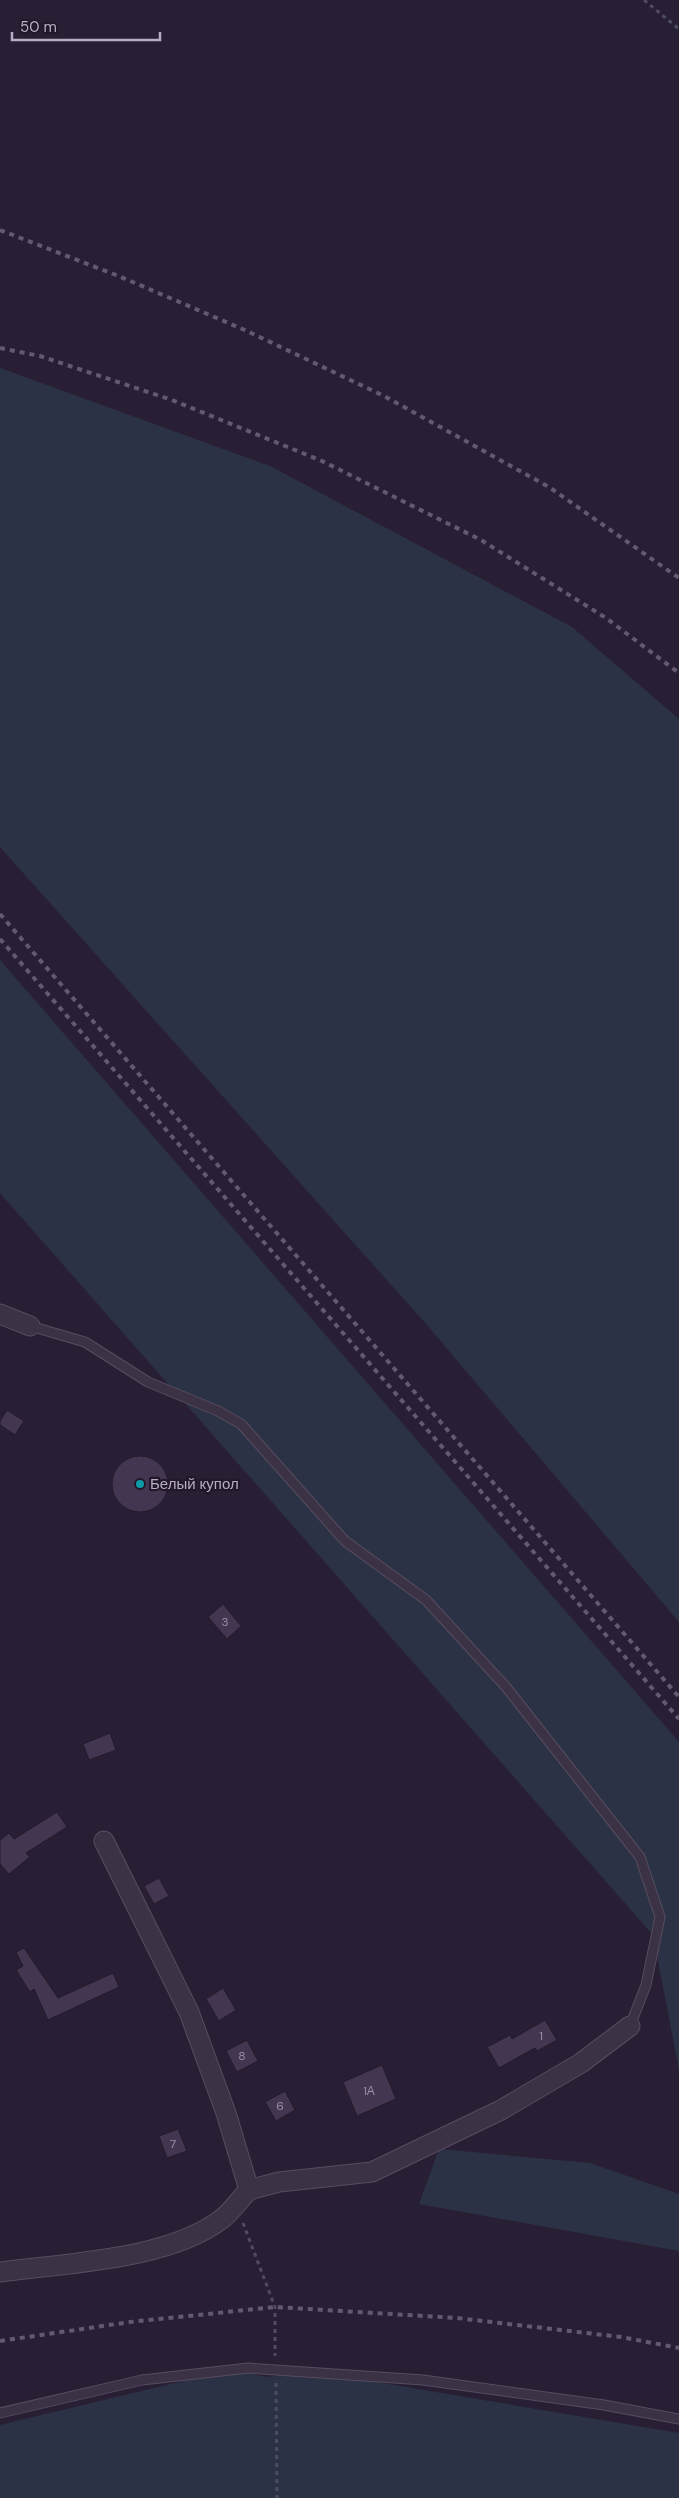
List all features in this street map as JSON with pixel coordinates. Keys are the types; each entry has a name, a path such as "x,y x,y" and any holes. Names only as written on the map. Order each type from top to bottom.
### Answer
{"street":[{"path":"0,1314 30,1326"},
{"path":"104,1841 189,2012 226,2113 243,2197"},
{"path":"0,2272 133,2254 183,2241 222,2219 243,2197 279,2182 372,2172 501,2110 581,2063 630,2026"}],"lane":[{"path":"30,1326 85,1342 148,1382 218,1411 241,1424 345,1540 426,1600 506,1687 640,1857 660,1917 646,1985 630,2026"},
{"path":"0,2413 142,2380 248,2368 423,2380 604,2405 679,2419"}],"path":[{"path":"644,0 679,29"},
{"path":"243,2197 275,2307 277,2498"}],"shaded area":[{"path":"0,368 270,466 572,627 679,719 679,1622 427,1325 0,847"},
{"path":"0,960 679,1742 679,2070 653,1935 0,1193"},
{"path":"439,2149 590,2163 679,2194 679,2251 419,2204"},
{"path":"229,2370 268,2377 302,2371 679,2433 679,2498 0,2498 0,2425"}],"building":[{"path":"7,1410 24,1421 15,1435 0,1425 0,1421"},
{"name":"Белый купол","path":"135,1456 145,1456 160,1464 166,1473 168,1484 166,1495 160,1504 145,1512 135,1512 124,1507 117,1500 112,1489 112,1479 117,1468 124,1461"},
{"path":"223,1604 241,1626 227,1639 208,1617"},
{"path":"110,1733 116,1750 89,1760 83,1744"},
{"path":"57,1812 67,1827 26,1853 30,1857 9,1874 0,1864 0,1840 9,1833 14,1839"},
{"path":"159,1878 169,1896 154,1904 144,1886"},
{"path":"24,1948 58,1998 113,1973 119,1987 48,2020 34,1989 30,1992 16,1970 23,1966 16,1952"},
{"path":"223,1988 236,2010 219,2021 206,1999"},
{"path":"545,2020 557,2040 537,2051 535,2048 499,2068 487,2047 510,2035 512,2039"},
{"path":"247,2040 258,2061 237,2072 226,2051"},
{"path":"382,2065 396,2099 357,2116 343,2082"},
{"path":"285,2091 295,2110 276,2121 265,2102"},
{"path":"178,2129 187,2151 167,2158 159,2136"}],"railway":[{"path":"0,230 121,277 247,331 384,396 549,487 679,578"},
{"path":"0,348 40,356 172,400 322,461 481,540 606,618 679,673"},
{"path":"0,914 679,1697"},
{"path":"0,939 679,1719"},
{"path":"0,2341 130,2322 275,2307 457,2318 621,2337 679,2348"}],"place":[{"name":"Белый купол","path":"140,1484"}]}
